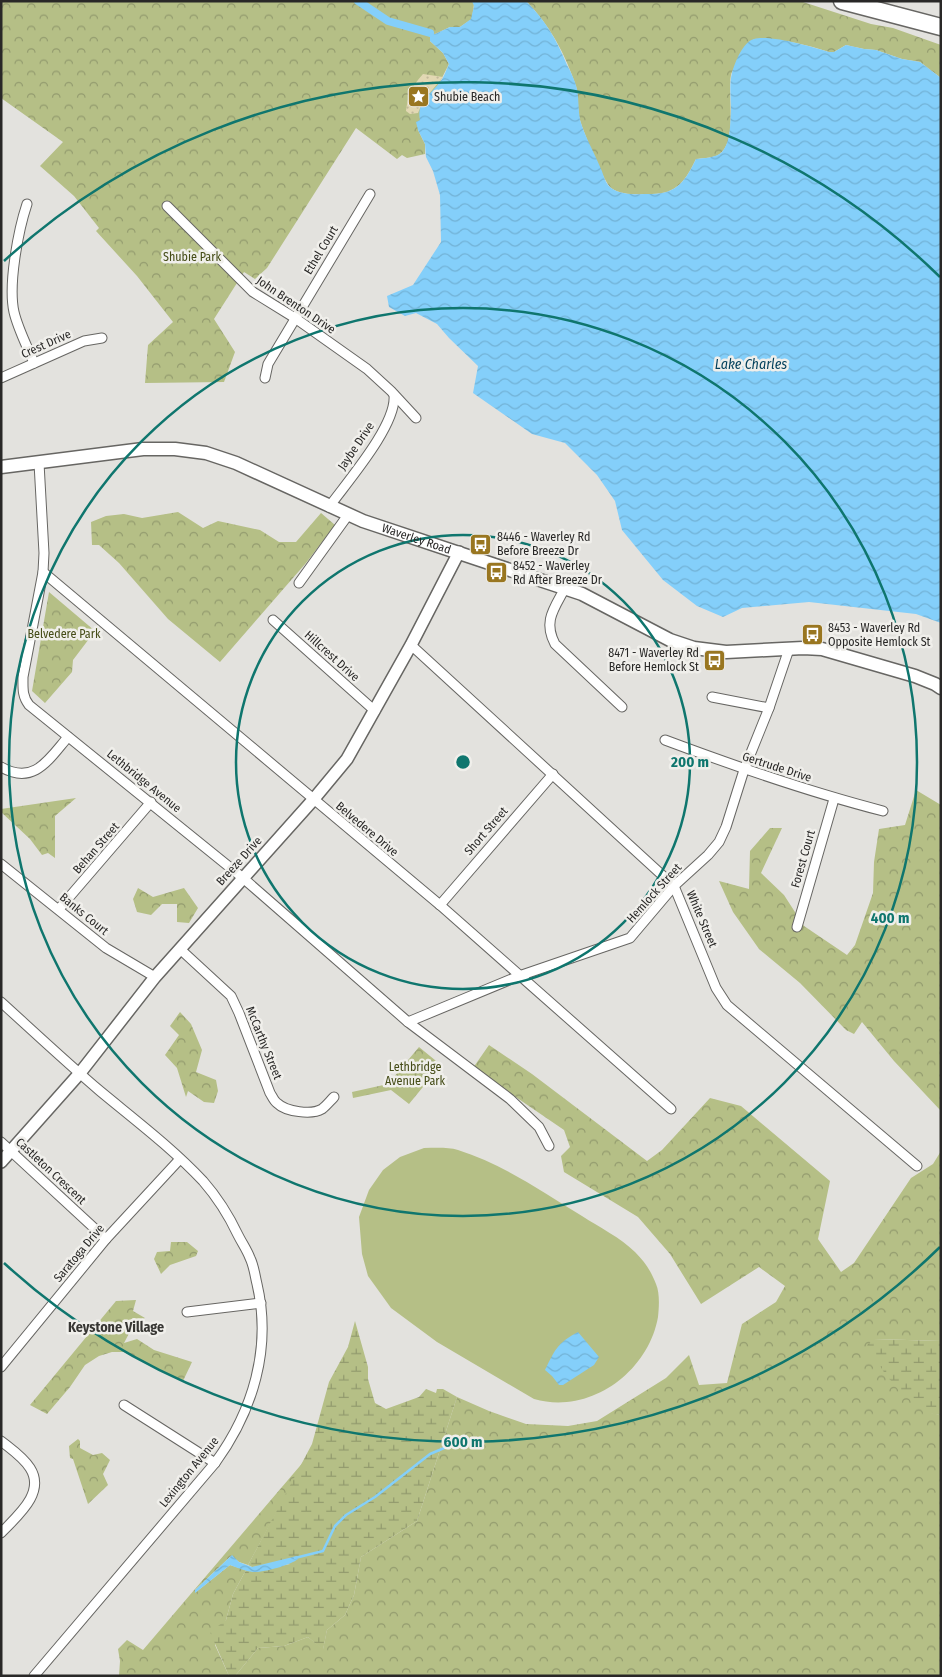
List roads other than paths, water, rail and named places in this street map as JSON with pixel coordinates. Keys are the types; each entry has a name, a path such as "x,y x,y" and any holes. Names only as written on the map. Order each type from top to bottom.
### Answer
{"highway":[{"path":"842,1 941,27"},
{"path":"864,1 941,21"}],"main road":[{"name":"Waverley Road","path":"1,467 143,449 206,453 236,463 363,521 582,594 670,640 694,648 726,652 803,648 822,649 842,653 915,676 941,688"}],"street":[{"name":"Ethel Court","path":"265,378 268,364 294,318 370,194"},
{"path":"26,204 20,226 12,298 15,317 34,363"},
{"name":"John Brenton Drive","path":"166,206 252,292 294,318 367,369 392,391 416,418"},
{"name":"Crest Drive","path":"1,378 84,340 102,338"},
{"name":"Jaybe Drive","path":"329,507 373,447 390,417 394,395"},
{"name":"Lethbridge Avenue","path":"39,463 44,572 24,677 23,693 29,705 151,802 242,878 408,1022 510,1099 539,1127 550,1146"},
{"path":"299,583 348,515"},
{"name":"Breeze Drive","path":"1,1162 80,1073 155,977 313,800 347,759 411,645 459,552"},
{"name":"Belvedere Drive","path":"44,572 440,905 518,976 671,1109"},
{"path":"565,588 549,623 549,630 555,644 622,707"},
{"name":"Hillcrest Drive","path":"273,620 375,710"},
{"name":"White Street","path":"411,645 674,886 716,988 727,1005 917,1166"},
{"name":"Hemlock Street","path":"408,1022 518,976 630,938 674,886 708,855 718,842 726,827 744,770 769,708 789,649"},
{"path":"712,698 769,708"},
{"path":"1,767 11,773 22,774 42,768 68,737"},
{"name":"Gertrude Drive","path":"665,740 744,770 883,811"},
{"name":"Short Street","path":"440,905 553,774"},
{"name":"Forest Court","path":"796,927 834,798"},
{"name":"Behan Street","path":"59,909 151,802"},
{"name":"Banks Court","path":"1,864 106,948 155,977"},
{"name":"McCarthy Street","path":"180,950 231,996 240,1013 270,1093 276,1103 285,1109 296,1112 308,1112 322,1109 334,1097"},
{"name":"Lexington Avenue","path":"1,1002 180,1159 204,1183 229,1217 251,1259 261,1303 260,1359 254,1386 244,1415 229,1443 215,1463 34,1676"},
{"name":"Castleton Crescent","path":"1,1142 106,1239"},
{"name":"Saratoga Drive","path":"1,1367 106,1239 180,1159"},
{"path":"187,1312 261,1303"},
{"path":"124,1405 215,1463"},
{"path":"1,1442 31,1469 35,1492 28,1504 1,1533"}],"water":[{"name":"Lake Charles","path":"472,1 526,1 545,23 555,39 574,80 578,93 580,120 606,182 615,191 625,193 652,194 668,191 680,184 696,159 713,157 722,152 730,132 730,87 732,73 743,48 754,39 770,38 803,44 829,52 834,52 846,45 876,50 902,59 920,62 941,78 941,623 916,614 809,602 742,608 723,617 697,606 663,580 622,530 615,501 597,475 565,443 532,434 473,393 478,366 437,324 416,313 405,316 389,307 387,296 413,285 441,242 440,195 433,171 426,157 425,144 416,122 420,120 419,114 422,104 441,80 449,64 443,53 430,41 430,33 435,34 450,27 460,27 471,19 474,6"},
{"path":"578,1332 599,1357 594,1365 563,1385 559,1385 545,1370 557,1348 565,1340"},
{"path":"232,1555 239,1562 252,1567 297,1556 298,1559 283,1566 257,1572 247,1571 230,1565 195,1593 195,1590"}],"waterway":[{"path":"358,1 388,21 430,33"},
{"path":"295,1558 323,1551 335,1526 346,1515 375,1497 430,1454 456,1443 477,1439"}],"place":[{"name":"Shubie Beach","path":"418,97"},
{"name":"8446 - Waverley Rd Before Breeze Dr","path":"481,544"},
{"name":"8452 - Waverley Rd After Breeze Dr","path":"497,573"},
{"name":"8453 - Waverley Rd Opposite Hemlock St","path":"812,635"},
{"name":"8471 - Waverley Rd Before Hemlock St","path":"715,660"}],"district":[{"name":"Keystone Village","path":"116,1327"}],"park label":[{"name":"Shubie Park","path":"192,257"},
{"name":"Belvedere Park","path":"64,634"},
{"name":"Lethbridge Avenue Park","path":"415,1074"}]}
